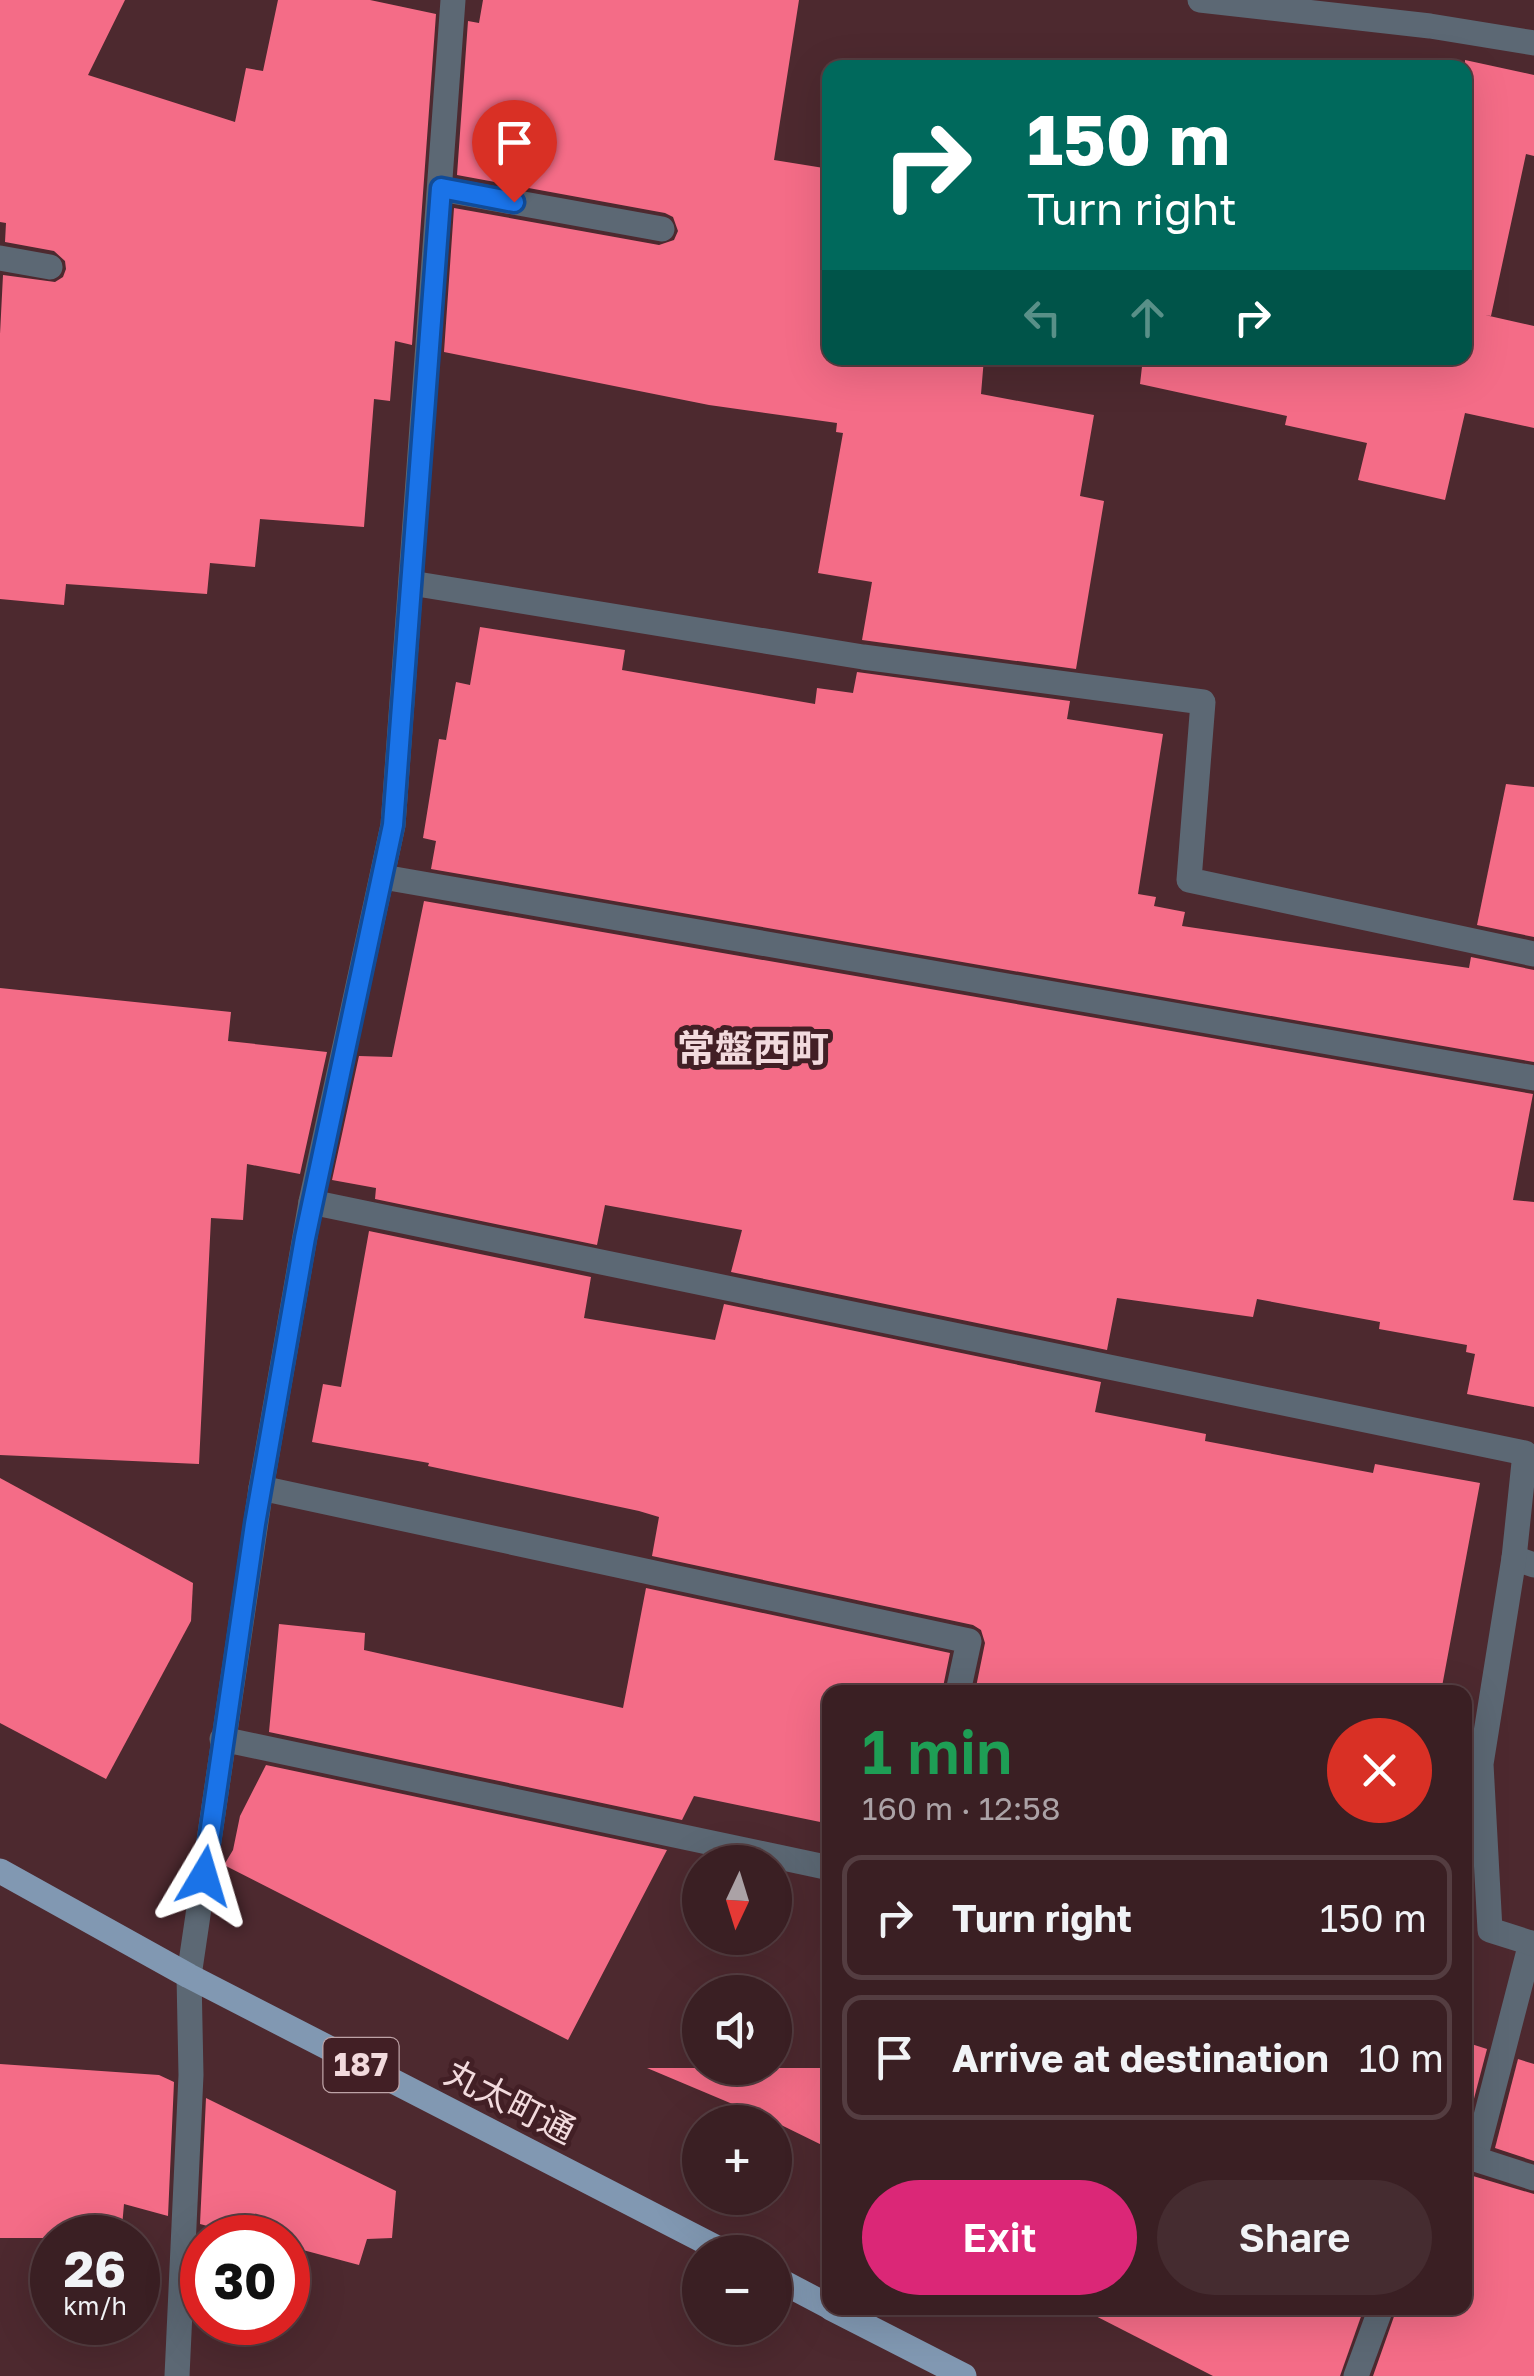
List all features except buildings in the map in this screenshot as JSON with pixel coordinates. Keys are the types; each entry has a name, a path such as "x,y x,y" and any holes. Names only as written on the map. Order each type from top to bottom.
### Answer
{"main road":[{"name":"丸太町通","path":"0,1871 188,1976 692,2235"},
{"path":"792,2287 822,2302"},
{"path":"846,2315 964,2376"}],"street":[{"path":"178,2376 191,2075 188,1976 261,1488 312,1202 393,825 453,0"},
{"path":"1200,0 1430,26 1534,43"},
{"path":"441,188 662,229"},
{"path":"0,258 50,267"},
{"path":"411,583 863,657 1203,702 1189,880 1534,954"},
{"path":"384,877 1534,1078"},
{"path":"312,1202 1525,1453 1524,1562 1473,1763 1490,1930 1533,1943 1472,2153"},
{"path":"261,1488 969,1641 960,1685"},
{"path":"222,1739 822,1866"},
{"path":"1472,2161 1534,2178"},
{"path":"1356,2376 1379,2315"}],"district":[{"name":"常盤西町","path":"753,1049"}],"route":[{"path":"204,1876 255,1524 305,1238 393,825 441,188 514,202"}]}
